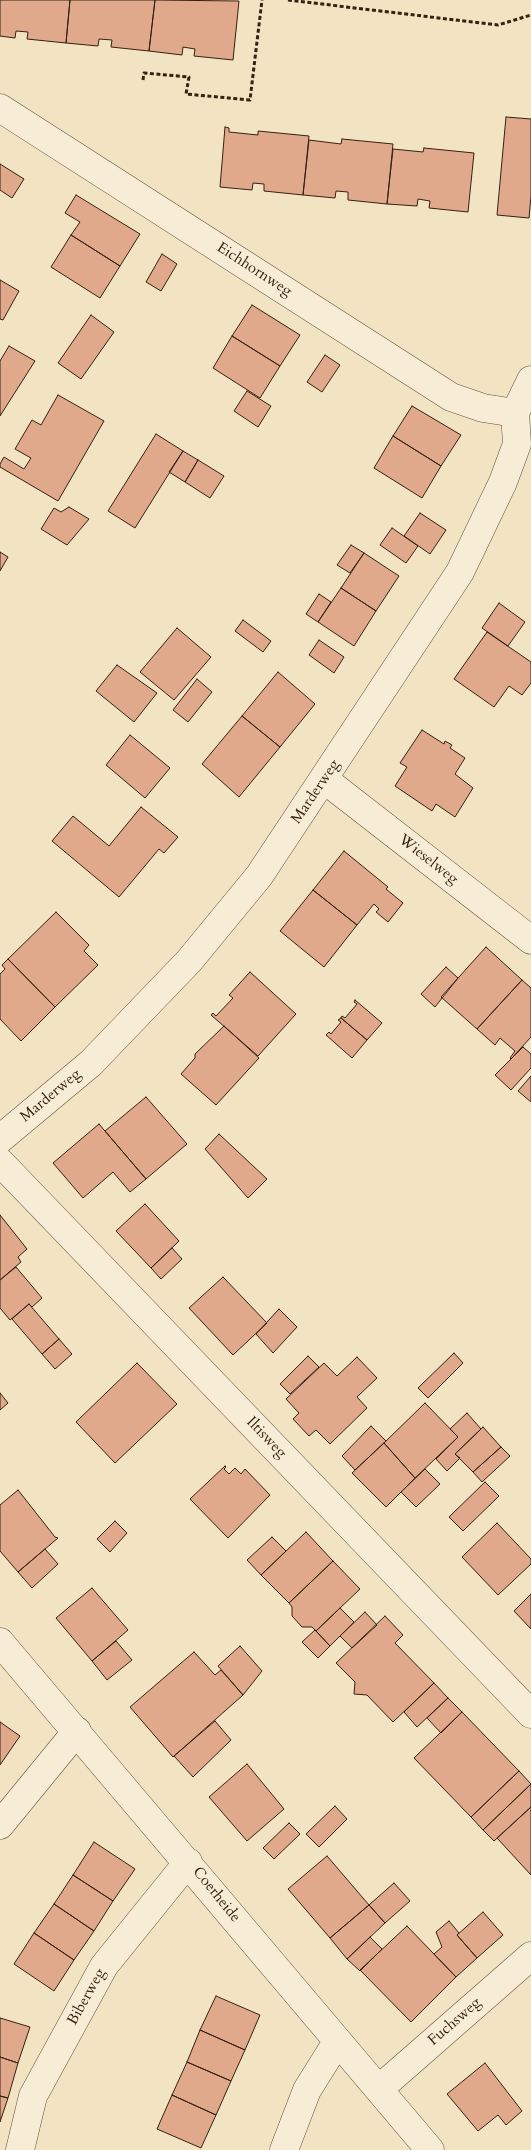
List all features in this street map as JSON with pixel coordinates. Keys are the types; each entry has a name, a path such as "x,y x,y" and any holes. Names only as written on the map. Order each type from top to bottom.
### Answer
{"street":[{"name":"Eichhornweg","path":"0,108 451,397 483,408 514,412"},
{"path":"514,412 531,380"},
{"name":"Marderweg","path":"0,1139 91,1063 189,961 259,876 325,780 460,572 503,482 517,444 514,412"},
{"name":"Wieselweg","path":"325,780 531,940"},
{"name":"Iltisweg","path":"0,1162 531,1714"},
{"name":"Coerheide","path":"0,1642 430,2150"},
{"path":"0,1824 77,1732"},
{"name":"Biberweg","path":"20,2150 33,2096 104,1966 188,1862"},
{"name":"Fuchsweg","path":"378,2089 531,1956"},
{"path":"284,2150 307,2090 337,2042"}],"path":[{"path":"143,80 144,73 188,77 186,94 250,100 262,0"},
{"path":"288,0 498,25 531,15"}],"building":[{"path":"0,0 70,0 66,43 27,39 28,32 16,31 15,38 0,36"},
{"path":"70,0 155,0 149,51 111,47 112,40 99,39 98,46 66,43"},
{"path":"155,0 239,1 233,60 194,56 195,49 183,47 182,55 149,51"},
{"path":"506,117 531,119 531,196 529,218 497,215"},
{"path":"225,127 229,128 229,132 258,135 258,131 309,136 303,195 264,191 264,184 253,183 252,190 220,187"},
{"path":"342,139 393,144 387,204 348,200 348,192 336,191 335,198 303,195 309,140 341,144"},
{"path":"424,148 474,153 468,212 429,208 430,201 418,199 417,206 387,204 393,149 423,152"},
{"path":"0,164 24,179 12,198 0,190"},
{"path":"76,195 140,234 120,266 71,235 80,222 65,213"},
{"path":"71,235 120,266 100,298 51,267"},
{"path":"162,254 177,264 161,291 146,282"},
{"path":"0,280 19,291 3,320 0,319"},
{"path":"252,305 300,335 280,366 232,336"},
{"path":"91,315 114,332 81,379 58,363"},
{"path":"232,336 280,366 260,398 213,368"},
{"path":"9,346 35,361 0,416 0,361"},
{"path":"325,355 340,365 322,392 307,382"},
{"path":"247,391 271,406 258,427 234,411"},
{"path":"58,395 104,421 58,501 0,467 0,464 4,457 24,469 31,458 15,449 32,420 41,425"},
{"path":"412,406 461,435 441,466 393,436"},
{"path":"156,434 183,451 135,528 108,511"},
{"path":"393,436 441,466 422,498 374,468"},
{"path":"183,451 198,460 185,482 169,472"},
{"path":"198,460 224,476 210,498 185,482"},
{"path":"69,507 89,519 67,545 41,529 54,508 61,512"},
{"path":"420,513 446,530 430,554 404,536"},
{"path":"392,528 418,546 406,563 380,545"},
{"path":"351,545 364,553 350,573 337,565"},
{"path":"0,552 8,557 0,571"},
{"path":"364,553 399,576 376,611 341,588"},
{"path":"341,588 376,611 354,646 318,622"},
{"path":"319,594 331,602 318,622 306,614"},
{"path":"499,603 525,622 508,646 482,628"},
{"path":"243,620 271,641 263,652 235,631"},
{"path":"177,628 211,657 174,700 140,672"},
{"path":"487,632 531,662 531,683 522,695 509,686 494,707 454,679"},
{"path":"319,640 344,657 334,673 309,655"},
{"path":"117,665 157,693 134,722 96,691"},
{"path":"278,672 315,704 280,747 242,716"},
{"path":"197,679 212,692 188,722 173,710"},
{"path":"242,716 280,747 239,797 202,764"},
{"path":"422,730 444,744 445,741 452,745 450,748 465,758 455,774 473,788 455,817 436,804 432,811 395,786 407,767 400,763"},
{"path":"130,735 170,768 145,798 106,765"},
{"path":"141,807 178,837 164,853 159,849 119,897 52,841 73,816 109,846"},
{"path":"344,851 388,887 386,889 403,903 388,922 376,912 379,909 374,904 357,925 313,890"},
{"path":"313,890 357,925 324,967 280,931"},
{"path":"56,912 89,945 84,951 98,965 55,1007 8,959"},
{"path":"486,947 522,980 477,1029 441,997"},
{"path":"8,959 55,1007 21,1041 0,1019 0,974 5,969 2,965"},
{"path":"446,967 458,978 435,1007 421,994"},
{"path":"250,972 296,1014 258,1056 211,1015 213,1013 216,1016 233,998 229,995"},
{"path":"522,980 531,988 531,1037 511,1059 515,1051 500,1038 495,1045 477,1029"},
{"path":"355,1000 382,1023 367,1040 341,1018 342,1016 345,1018 357,1004 354,1002"},
{"path":"341,1018 367,1040 352,1058 326,1035 329,1032 331,1034 341,1022 338,1020"},
{"path":"224,1026 259,1058 216,1105 181,1074 195,1058 195,1054"},
{"path":"523,1047 531,1054 531,1068 511,1090 495,1075"},
{"path":"531,1076 531,1102 518,1091"},
{"path":"146,1097 187,1144 146,1179 105,1131"},
{"path":"99,1124 146,1179 130,1192 113,1172 83,1198 53,1163"},
{"path":"219,1134 267,1179 248,1198 205,1149"},
{"path":"145,1204 179,1241 151,1268 116,1231"},
{"path":"0,1215 27,1249 18,1257 21,1262 0,1280"},
{"path":"172,1248 182,1259 161,1279 151,1268"},
{"path":"16,1267 42,1298 32,1307 29,1304 10,1320 0,1308 0,1280"},
{"path":"223,1277 267,1323 233,1355 189,1308"},
{"path":"29,1304 59,1339 42,1354 12,1319"},
{"path":"279,1309 297,1327 273,1353 256,1334"},
{"path":"59,1339 72,1354 55,1369 42,1354"},
{"path":"454,1353 463,1363 428,1398 418,1388"},
{"path":"308,1356 319,1367 290,1394 280,1384"},
{"path":"357,1357 377,1378 357,1397 367,1408 330,1444 316,1430 309,1436 293,1419 299,1413 286,1399 324,1363 337,1376"},
{"path":"137,1363 177,1404 115,1463 76,1422"},
{"path":"0,1393 8,1403 0,1410"},
{"path":"425,1403 458,1437 415,1478 384,1443"},
{"path":"467,1413 481,1429 455,1454 460,1458 447,1471 436,1459 458,1437 450,1429"},
{"path":"371,1426 386,1441 355,1470 342,1456"},
{"path":"483,1427 501,1447 473,1472 455,1454"},
{"path":"384,1443 415,1478 386,1507 352,1473"},
{"path":"501,1447 510,1456 482,1482 473,1472"},
{"path":"225,1466 224,1469 229,1474 235,1468 241,1474 245,1469 270,1495 228,1538 190,1499"},
{"path":"425,1469 440,1484 416,1507 401,1492"},
{"path":"485,1482 499,1496 463,1531 449,1517"},
{"path":"18,1490 55,1537 58,1538 18,1572 0,1551 0,1505"},
{"path":"115,1521 127,1533 110,1552 97,1539"},
{"path":"497,1523 531,1559 531,1564 498,1595 462,1557"},
{"path":"306,1532 333,1561 289,1603 261,1575"},
{"path":"272,1537 286,1551 261,1575 247,1560"},
{"path":"45,1549 58,1564 32,1588 18,1572"},
{"path":"333,1561 360,1589 316,1631 312,1627 302,1627 292,1616 292,1607 289,1603"},
{"path":"92,1588 128,1630 92,1661 56,1618"},
{"path":"531,1594 531,1629 514,1611"},
{"path":"340,1608 354,1622 330,1646 316,1631"},
{"path":"365,1612 377,1625 352,1648 340,1636"},
{"path":"385,1616 403,1635 395,1643 434,1683 393,1722 367,1695 354,1694 355,1682 336,1663"},
{"path":"315,1630 330,1646 318,1658 302,1642"},
{"path":"116,1641 132,1660 107,1680 92,1661"},
{"path":"240,1646 262,1671 243,1695 218,1666"},
{"path":"194,1652 215,1675 221,1670 243,1695 173,1757 130,1707"},
{"path":"434,1683 448,1698 417,1727 404,1712"},
{"path":"448,1698 462,1712 441,1733 427,1718"},
{"path":"462,1712 519,1771 471,1817 414,1758"},
{"path":"215,1721 231,1740 193,1777 174,1756"},
{"path":"0,1722 20,1736 0,1765"},
{"path":"247,1764 284,1809 247,1841 209,1797"},
{"path":"519,1771 531,1784 483,1830 471,1817"},
{"path":"531,1784 531,1807 494,1841 483,1830"},
{"path":"335,1806 347,1819 319,1847 306,1834"},
{"path":"531,1807 531,1875 497,1838"},
{"path":"289,1823 300,1834 274,1859 263,1848"},
{"path":"94,1842 135,1869 113,1901 73,1875"},
{"path":"327,1856 369,1905 330,1938 288,1889"},
{"path":"73,1875 113,1901 94,1931 54,1904"},
{"path":"394,1883 410,1901 385,1923 369,1905"},
{"path":"54,1904 94,1931 74,1960 34,1933"},
{"path":"369,1905 385,1923 347,1959 330,1938"},
{"path":"483,1912 503,1935 477,1958 457,1935"},
{"path":"449,1921 459,1933 457,1935 477,1958 456,1977 434,1954 442,1947 436,1932"},
{"path":"407,1926 456,1977 411,2022 360,1970"},
{"path":"34,1933 74,1960 54,1991 14,1964"},
{"path":"370,1937 382,1949 360,1971 347,1959"},
{"path":"216,1996 260,2015 245,2050 200,2030"},
{"path":"0,2018 30,2027 18,2063 0,2057"},
{"path":"200,2030 245,2050 231,2081 187,2062"},
{"path":"0,2057 18,2063 8,2098 0,2096"},
{"path":"187,2062 231,2081 216,2115 172,2095"},
{"path":"485,2063 522,2111 506,2125 498,2115 478,2131 447,2094"},
{"path":"172,2095 216,2115 201,2148 157,2129"},
{"path":"0,2096 8,2098 0,2122"}]}
